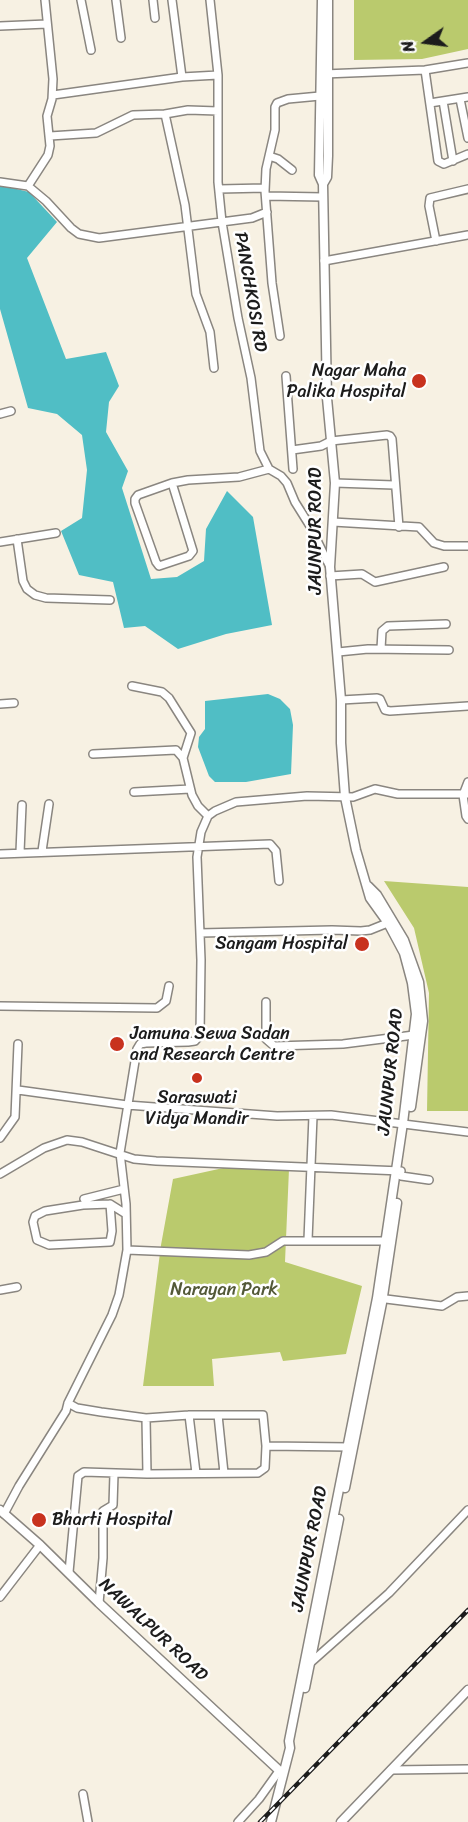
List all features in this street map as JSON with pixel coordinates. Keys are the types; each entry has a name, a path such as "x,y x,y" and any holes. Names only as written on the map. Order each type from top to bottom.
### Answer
{"street":[{"path":"28,186 48,155 50,136 47,116 53,95 54,80 45,0"},
{"path":"81,0 91,50"},
{"path":"116,0 121,38"},
{"path":"153,0 155,18"},
{"path":"172,0 182,77"},
{"name":"PANCHKOSI RD","path":"210,0 218,75 219,189 222,222 250,378 260,451 269,469 281,476 287,483 330,567"},
{"name":"JAUNPUR ROAD","path":"322,0 328,156 327,177 323,184"},
{"name":"JAUNPUR ROAD","path":"328,0 324,74 320,96 319,176 323,184 327,398 335,483 330,576 338,652 341,743 345,797 356,850 367,886 377,895 404,953 412,983 416,1014 406,1124"},
{"path":"0,26 46,24"},
{"path":"324,74 425,70 468,63"},
{"path":"425,70 438,161 444,164 468,154"},
{"path":"53,95 182,77 218,75"},
{"path":"280,336 272,283 266,192 266,169 277,103 288,99 320,96"},
{"path":"430,103 468,97"},
{"path":"460,99 468,138"},
{"path":"443,101 453,161"},
{"path":"50,136 96,133 125,117 188,110 218,111"},
{"path":"165,114 178,172 196,294 210,332 214,368"},
{"path":"269,156 278,159 292,170"},
{"path":"0,182 28,186 46,201 71,228 87,237 139,234 187,225 252,218 267,212"},
{"path":"219,189 323,197"},
{"path":"436,241 429,206 430,198 468,189"},
{"path":"324,261 468,235"},
{"path":"286,376 293,469"},
{"path":"0,411 11,411"},
{"path":"292,450 321,446 331,441 390,436 399,527"},
{"path":"172,483 193,551 189,556 159,566 139,513 135,498 138,495 172,483 238,477 269,469"},
{"path":"335,483 394,485"},
{"path":"333,522 419,527 431,541 444,546 468,546"},
{"path":"0,542 56,533"},
{"path":"17,539 23,581 27,589 35,595 46,598 110,600"},
{"path":"330,576 362,574 375,582 444,567"},
{"path":"381,649 382,631 388,626 446,624"},
{"path":"338,652 381,649 449,650"},
{"path":"132,686 162,692 169,698 191,733 183,758"},
{"path":"341,700 377,698 380,699 385,710 390,711 468,706"},
{"path":"0,704 14,703"},
{"path":"93,754 176,750 183,758 190,789 198,806 208,816"},
{"path":"468,782 466,794 468,819"},
{"path":"134,792 190,789"},
{"path":"1,1514 66,1411 112,1315 119,1295 127,1250 120,1153 137,1049 140,1044 195,1041 200,1035 197,857 203,824 208,816 236,802 307,796 345,797 375,789 398,794 466,794"},
{"path":"42,851 49,804"},
{"path":"20,852 21,805"},
{"path":"0,854 270,844 276,851 279,881"},
{"path":"200,933 361,931 390,922 408,947 422,1000 421,1040 380,1298 294,1742 281,1773 272,1822"},
{"path":"0,1006 157,1008 166,1001 169,986"},
{"path":"266,1002 266,1039 274,1046 343,1044 414,1035"},
{"path":"0,1138 15,1118 18,1090 18,1044"},
{"path":"18,1090 127,1104 277,1116 331,1115 468,1132"},
{"path":"308,1240 313,1116"},
{"path":"0,1174 44,1148 66,1140 73,1140 134,1159 399,1172 429,1180"},
{"path":"380,1298 385,1241 399,1172"},
{"path":"84,1199 124,1189"},
{"path":"110,1204 112,1231 110,1242 49,1245 37,1240 33,1222 35,1216 45,1211 83,1205 110,1204 126,1214"},
{"path":"127,1250 249,1255 266,1252 283,1240 385,1241"},
{"path":"0,1290 17,1287"},
{"path":"380,1298 442,1306 458,1297 468,1296"},
{"path":"68,1403 77,1408 146,1418 189,1415 263,1415 267,1446 265,1468 262,1471 147,1474 84,1472 78,1476 69,1572"},
{"path":"189,1415 196,1473"},
{"path":"218,1415 224,1473"},
{"path":"146,1418 147,1474"},
{"path":"267,1446 351,1447"},
{"path":"99,1603 103,1558 103,1511 113,1505 114,1474"},
{"path":"307,1666 389,1593 468,1510"},
{"name":"NAWALPUR ROAD","path":"1,1514 40,1545 281,1773"},
{"path":"0,1597 40,1545"},
{"path":"341,1822 468,1690"},
{"path":"391,1770 468,1769"},
{"path":"238,1822 281,1773"},
{"path":"83,1794 88,1822"}],"green space":[{"path":"354,0 468,0 468,49 422,59 354,60"},
{"path":"384,881 468,887 468,1111 427,1111 429,993 414,928"},
{"name":"Narayan Park","path":"237,1165 289,1169 285,1262 362,1286 346,1354 283,1361 280,1352 212,1359 214,1386 143,1386 161,1245 173,1179"}],"water":[{"path":"0,185 29,192 57,222 27,258 66,359 106,352 119,386 109,402 106,432 128,471 122,488 151,579 177,577 204,561 206,529 227,491 253,517 272,625 226,634 178,649 145,626 124,628 113,582 79,575 61,531 82,518 87,470 82,435 57,414 28,408 0,309"},
{"path":"268,694 280,699 290,709 293,725 291,774 246,782 215,782 209,776 198,747 199,737 205,729 205,701"}],"railway":[{"path":"260,1822 468,1610"}],"place":[{"name":"Nagar Maha Palika Hospital","path":"419,381"},
{"name":"Sangam Hospital","path":"362,944"},
{"name":"Jamuna Sewa Sadan and Research Centre","path":"117,1044"},
{"name":"Saraswati Vidya Mandir","path":"197,1078"},
{"name":"Bharti Hospital","path":"39,1520"}]}
